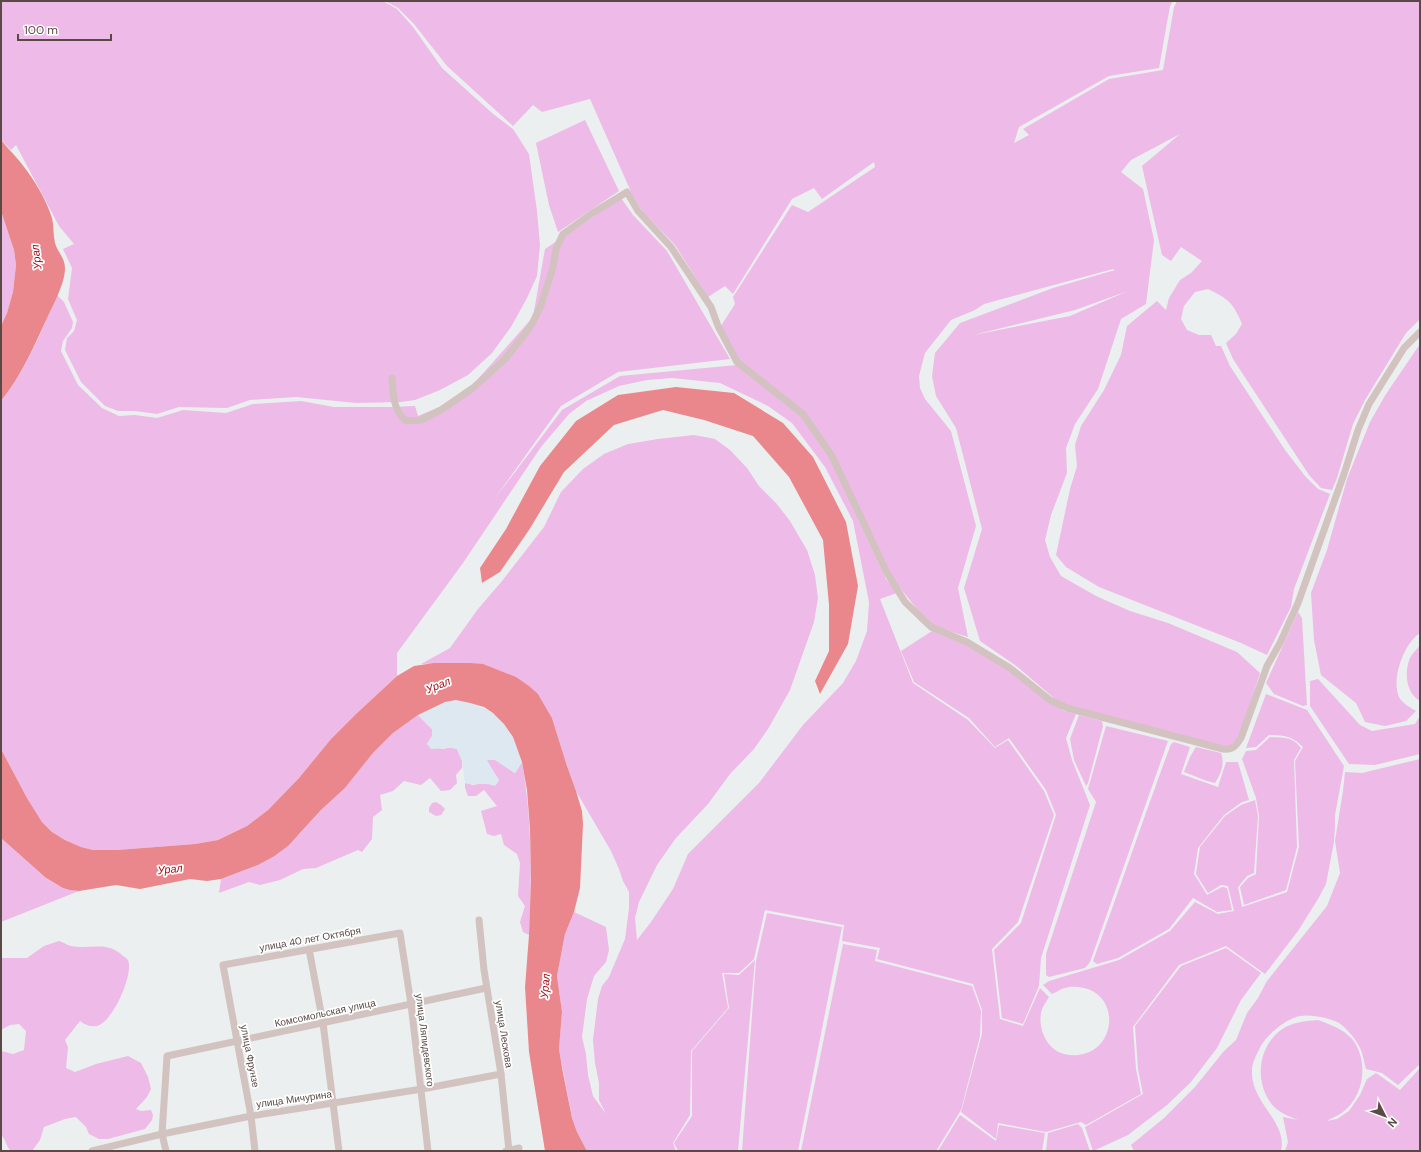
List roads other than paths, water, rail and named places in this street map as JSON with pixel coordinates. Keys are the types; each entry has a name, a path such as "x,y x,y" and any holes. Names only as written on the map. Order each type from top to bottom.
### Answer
{"street":[{"path":"392,378 395,405 398,413 406,421 421,420 441,410 473,388 486,377 516,346 532,324 547,289 556,249 563,234 590,214 627,192 638,211 671,247 711,307 718,326 737,362 803,414 832,456 887,573 905,602 931,627 967,642 1010,668 1050,700 1067,708 1228,750 1236,746 1241,738 1267,666 1280,644 1298,603 1342,481 1358,430 1369,404 1404,348 1420,332"},
{"name":"улица Лескова","path":"478,920 486,988 501,1074 508,1151"},
{"name":"улица 40 лет Октября","path":"223,965 400,933"},
{"name":"улица Ляпидевского","path":"400,933 422,1089 428,1151"},
{"path":"309,949 323,1024 339,1151"},
{"name":"улица Фрунзе","path":"223,965 251,1116 255,1151"},
{"name":"Комсомольская улица","path":"162,1134 167,1056 323,1024 486,988"},
{"name":"улица Мичурина","path":"96,1151 162,1134 251,1116 333,1104 501,1074"},
{"path":"162,1134 166,1151"},
{"path":"508,1151 519,1148"}],"water":[{"name":"Урал","path":"1,140 26,169 43,196 52,218 55,243 65,264 65,274 59,293 33,349 15,381 1,401 1,326 7,313 13,292 16,265 14,250 1,211"},
{"path":"676,387 734,393 783,423 813,457 846,522 858,586 848,644 820,694 815,681 829,651 829,605 823,540 789,477 753,436 704,420 663,410 614,425 564,472 529,530 500,572 482,583 480,568 506,529 540,466 576,421 618,395"},
{"name":"Урал","path":"434,663 483,664 516,677 538,694 552,718 576,791 582,811 583,824 580,888 574,912 565,934 557,976 562,1012 559,1049 572,1118 577,1132 587,1151 545,1151 529,1052 525,987 531,880 530,829 527,790 522,762 513,737 504,724 493,713 484,707 456,700 445,702 418,715 393,733 373,753 345,788 321,810 288,846 273,857 258,865 221,879 207,881 190,879 140,889 116,885 79,891 70,890 63,888 46,878 1,838 1,749 27,798 42,822 52,832 81,847 93,850 117,850 195,844 218,840 247,826 268,810 299,778 331,739 397,676 414,666"}]}
